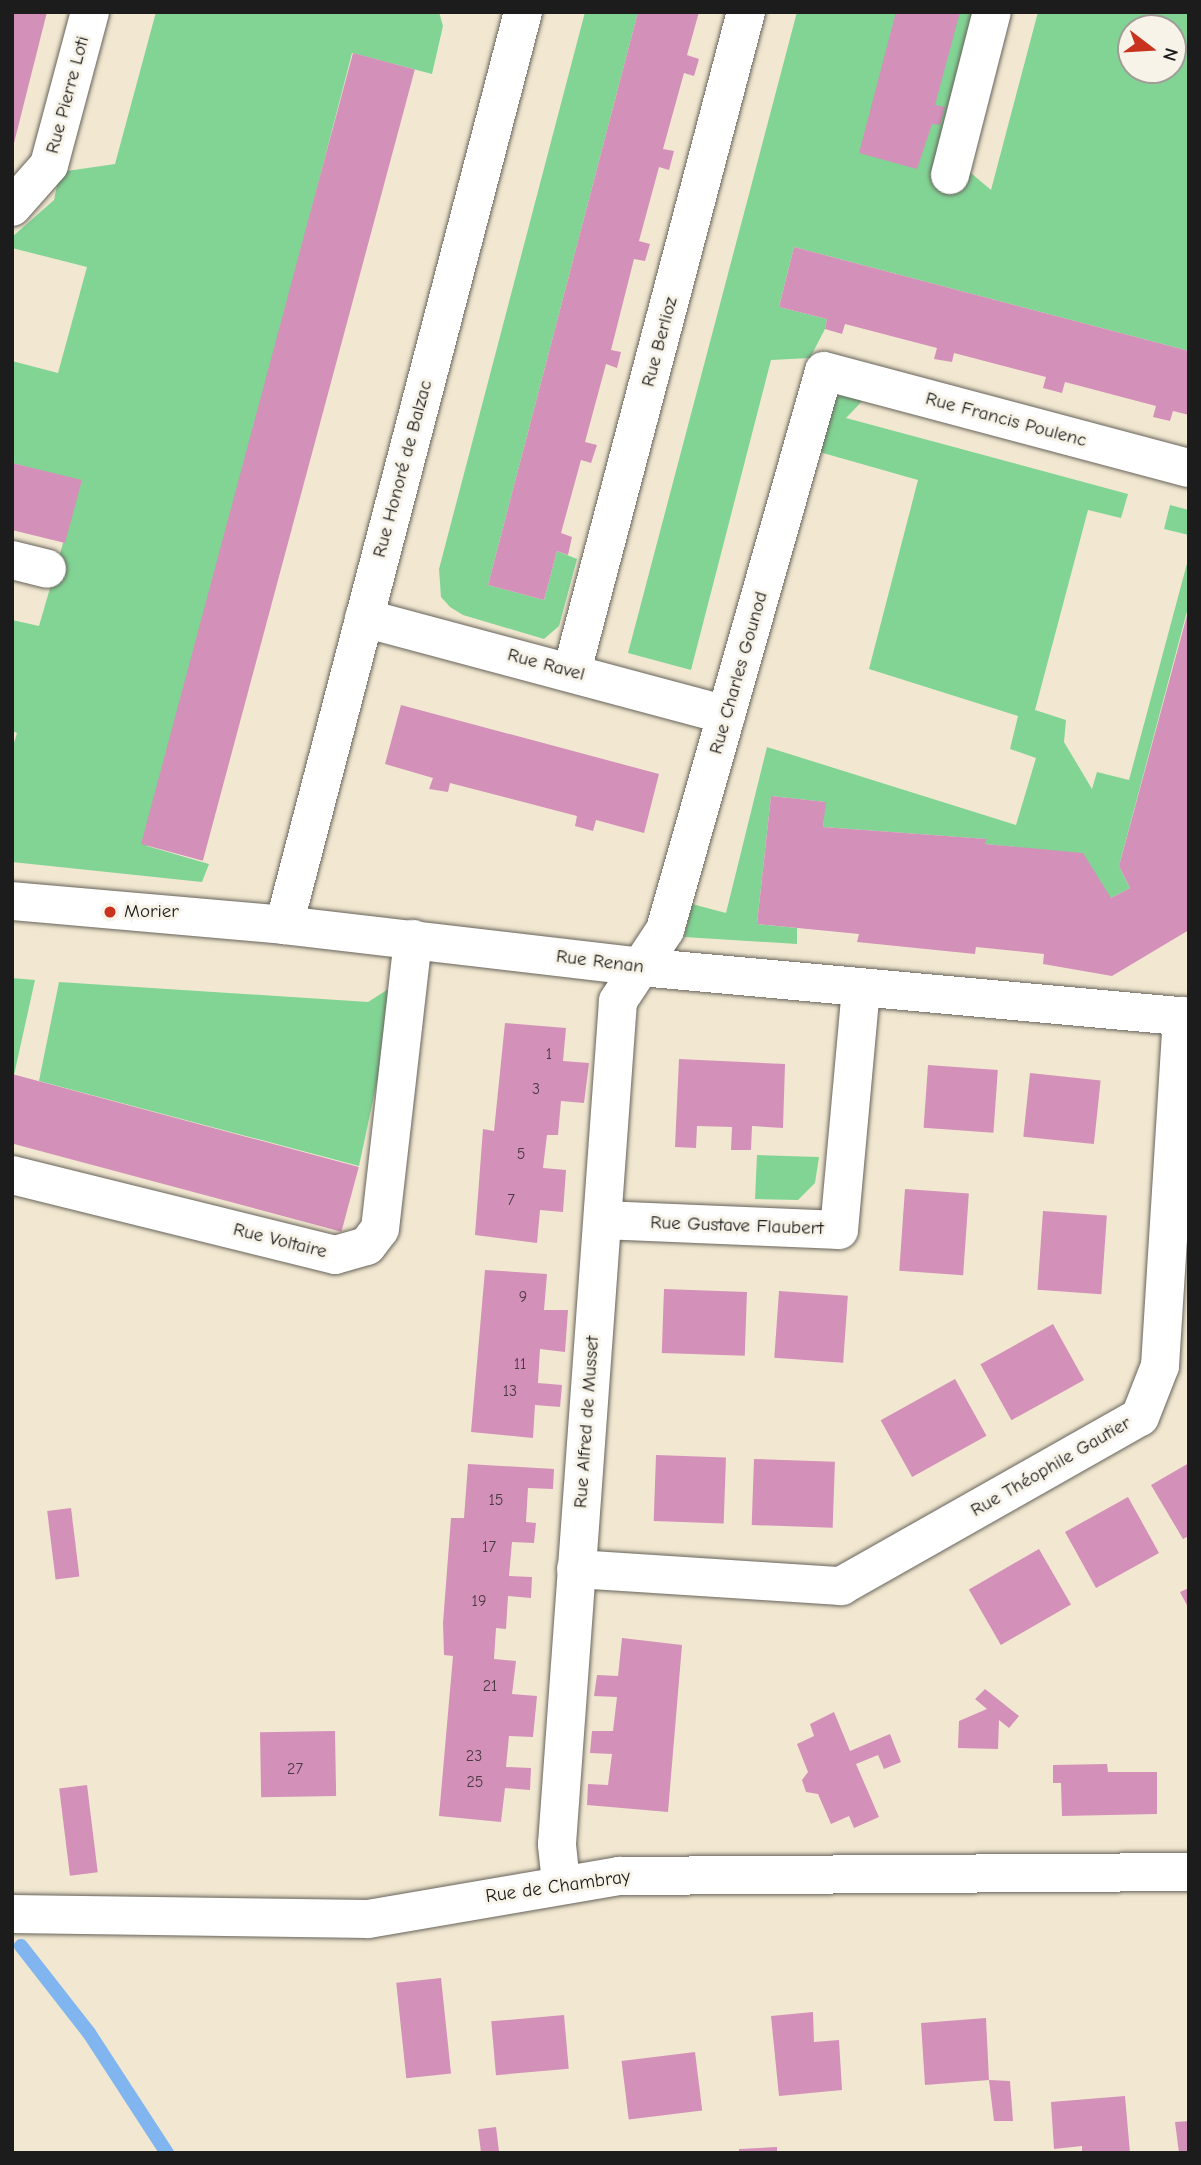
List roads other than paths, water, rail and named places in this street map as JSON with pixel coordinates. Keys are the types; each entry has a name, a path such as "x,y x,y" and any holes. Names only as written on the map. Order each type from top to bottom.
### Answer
{"street":[{"name":"Rue Pierre Loti","path":"12,207 49,165 90,12"},
{"name":"Rue Honoré de Balzac","path":"284,925 523,12"},
{"name":"Rue Berlioz","path":"572,671 747,12"},
{"path":"950,175 992,12"},
{"name":"Rue Francis Poulenc","path":"824,372 1189,468"},
{"name":"Rue Charles Gounod","path":"639,967 665,930 824,372"},
{"name":"Rue Ravel","path":"365,618 572,671 726,715"},
{"name":"Rue Renan","path":"12,901 284,925 639,967 1186,1016"},
{"name":"Rue Voltaire","path":"12,1175 335,1255 367,1246 380,1229 412,940"},
{"name":"Rue Alfred de Musset","path":"561,1883 557,1844 618,1001 639,967"},
{"name":"Rue Gustave Flaubert","path":"603,1220 839,1230 861,988"},
{"name":"Rue Théophile Gautier","path":"576,1569 841,1586 1140,1417 1160,1366 1186,1016"},
{"name":"Rue de Chambray","path":"12,1914 368,1919 561,1883 619,1875 1189,1872"}],"waterway":[{"path":"21,1946 89,2033 167,2153"}],"place":[{"name":"Morier","path":"110,912"}]}
